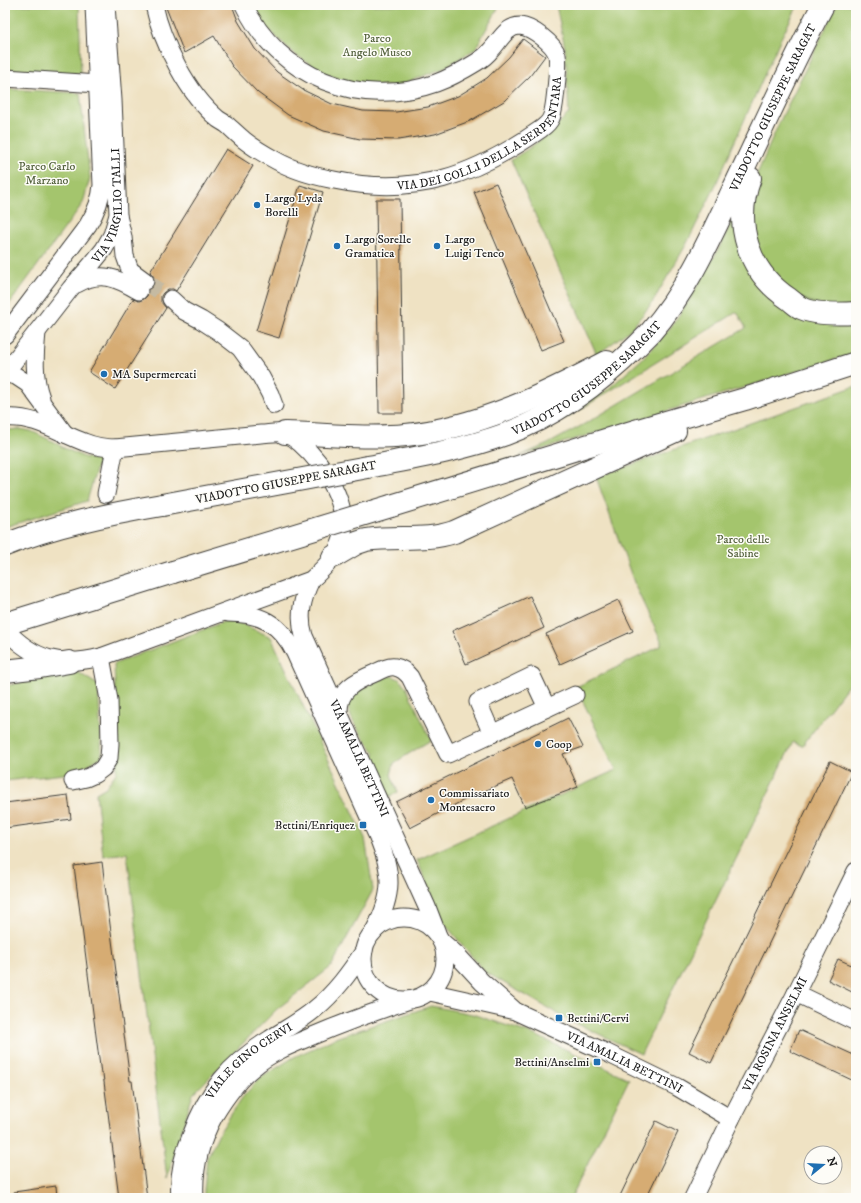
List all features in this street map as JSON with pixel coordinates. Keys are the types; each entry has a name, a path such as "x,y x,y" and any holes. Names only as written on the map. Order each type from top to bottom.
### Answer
{"main road":[{"name":"VIADOTTO GIUSEPPE SARAGAT","path":"5,545 68,525 132,510 368,466 419,458 467,446 526,425 584,393 649,334 678,295 694,270 720,220 801,45 823,5"},
{"path":"768,114 763,146 745,190 743,200 743,228 753,257 766,279 800,308 824,313 856,313"},
{"path":"285,433 389,436 420,434 454,427 487,418 514,406 578,377 638,345"},
{"path":"5,624 745,399 856,363"},
{"path":"333,557 357,543 366,540 427,538 454,532 745,399"},
{"path":"5,671 69,662"}],"street":[{"name":"VIA VIRGILIO TALLI","path":"5,334 76,241 96,212 102,192 94,5"},
{"name":"VIA VIRGILIO TALLI","path":"5,373 104,249 112,235 118,215 106,5"},
{"name":"VIA DEI COLLI DELLA SERPENTARA","path":"154,5 171,54 188,84 208,110 245,140 267,155 287,166 307,173 350,183 373,185 409,185 435,180 467,171 495,158 541,130 546,126 551,118 554,107 558,62 557,55 547,40 525,27 518,26 511,29 504,34 492,49 481,59 458,73 436,83 407,90 385,92 364,91 346,88 326,82 308,74 292,63 266,39 244,5"},
{"path":"5,78 98,84"},
{"path":"118,215 123,237 125,256 130,270"},
{"path":"72,288 87,279 104,276 142,286 130,270 97,243 88,239 76,241"},
{"path":"168,304 178,312 184,312 214,328 240,348 261,377 274,405"},
{"path":"37,332 35,351 36,373 40,396 45,406"},
{"path":"5,373 16,376 26,382 66,434"},
{"path":"5,418 14,417 24,419 100,447 115,448 285,433 299,442 318,461 326,474 336,494 342,514 343,529 340,544 333,557 325,567 310,580 101,657 69,662 51,660 32,652 21,645 5,629"},
{"path":"106,494 115,448"},
{"name":"VIA AMALIA BETTINI","path":"310,580 300,613 304,636 427,907 439,937 482,982 515,1011"},
{"path":"224,612 242,613 264,620 280,630 291,646 375,831 384,855 389,893 384,909 374,931 368,939 364,951 364,968 368,979 375,988 383,994 399,1000 410,1000 424,996 430,992 440,980 445,968 445,952 439,937 432,929 423,922 414,919 397,918 380,926 374,931"},
{"path":"73,781 95,774 103,768 109,758 109,700 101,657"},
{"path":"339,713 339,702 342,695 349,687 360,679 388,667 397,667 405,671 410,677 448,754 575,695"},
{"path":"492,734 478,702 532,676 547,708"},
{"path":"323,678 340,681 360,679"},
{"name":"VIA ROSINA ANSELMI","path":"693,1198 731,1119 796,993 856,871"},
{"name":"VIALE GINO CERVI","path":"180,1198 180,1177 186,1148 201,1110 219,1082 250,1052 316,1008 343,981 364,951"},
{"name":"VIA AMALIA BETTINI","path":"430,992 515,1011 677,1087 731,1119"},
{"path":"796,993 856,1022"},
{"name":"VIALE GINO CERVI","path":"195,1198 198,1156 203,1139 219,1108 231,1091 252,1068 299,1042 342,1023 410,1000"}],"green space":[{"path":"5,5 79,5 81,74 5,69"},
{"name":"Parco Angelo Musco","path":"254,5 500,5 475,49 442,69 397,86 354,85 324,73 297,56 261,23"},
{"path":"556,5 798,5 779,42 712,193 686,245 652,303 631,329 597,355 511,160 549,133 569,113 565,48"},
{"path":"837,5 856,5 856,308 824,306 793,296 752,245 755,179 779,123"},
{"name":"Parco Carlo Marzano","path":"5,89 80,93 90,178 83,203 5,310"},
{"path":"734,216 755,279 856,320 856,353 520,456 548,444 588,422 746,328 737,312 560,422 607,390 641,360 670,328 690,299 718,250"},
{"name":"Parco delle Sabine","path":"856,386 856,675 802,746 793,742 641,1054 567,1019 485,972 444,923 417,860 616,770 576,687 661,646 661,641 636,588 596,477"},
{"path":"20,429 31,431 86,458 99,460 87,501 5,527 5,430"},
{"path":"231,619 271,637 365,838 373,890 331,967 277,1009 193,1094 167,1178 127,853 103,856 96,793 106,787 116,773 118,756 114,664"},
{"path":"76,671 98,685 102,757 72,773 5,781 5,686"},
{"path":"391,676 400,680 406,687 431,740 394,763 391,775 398,792 388,797 371,758 375,753 354,724 348,707 352,693 385,677"},
{"path":"431,1006 472,1014 535,1035 629,1079 571,1198 204,1198 207,1158 219,1133 242,1098 259,1079 294,1057 338,1037"}],"building":[{"path":"165,5 232,5 238,21 255,49 277,72 303,90 332,104 363,111 396,112 428,107 458,96 487,78 509,57 523,39 545,56 530,76 504,101 470,121 435,134 398,140 360,139 324,131 288,115 258,93 232,66 214,36 184,53"},
{"path":"226,149 253,166 176,291 173,289 168,289 161,296 161,302 166,308 115,389 89,372 133,299 139,301 144,299 149,290 153,287 155,282 154,277 150,272"},
{"path":"496,183 564,341 541,350 474,192"},
{"path":"300,185 323,192 279,338 256,331"},
{"path":"376,199 400,199 403,413 379,413"},
{"path":"530,596 544,628 466,664 452,631"},
{"path":"618,600 633,631 560,664 546,634"},
{"path":"568,718 583,747 563,754 578,787 525,807 512,779 466,799 410,828 396,802"},
{"path":"830,761 852,772 711,1063 689,1052"},
{"path":"68,795 71,819 5,828 5,803"},
{"path":"102,862 130,1081 132,1081 147,1198 119,1198 103,1074 101,1074 74,866"},
{"path":"838,959 856,967 856,994 828,980"},
{"path":"799,1030 856,1056 856,1082 790,1051"},
{"path":"656,1121 678,1132 646,1198 619,1198"},
{"path":"56,1186 57,1198 14,1198 14,1192"}],"tunnel":[{"path":"145,281 171,299"}],"place":[{"name":"Largo Lyda Borelli","path":"257,205"},
{"name":"Largo Sorelle Gramatica","path":"337,246"},
{"name":"Largo Luigi Tenco","path":"437,246"},
{"name":"MA Supermercati","path":"104,374"},
{"name":"Coop","path":"538,744"},
{"name":"Commissariato Montesacro","path":"431,800"},
{"name":"Bettini/Enriquez","path":"363,825"},
{"name":"Bettini/Cervi","path":"559,1018"},
{"name":"Bettini/Anselmi","path":"597,1062"}]}
